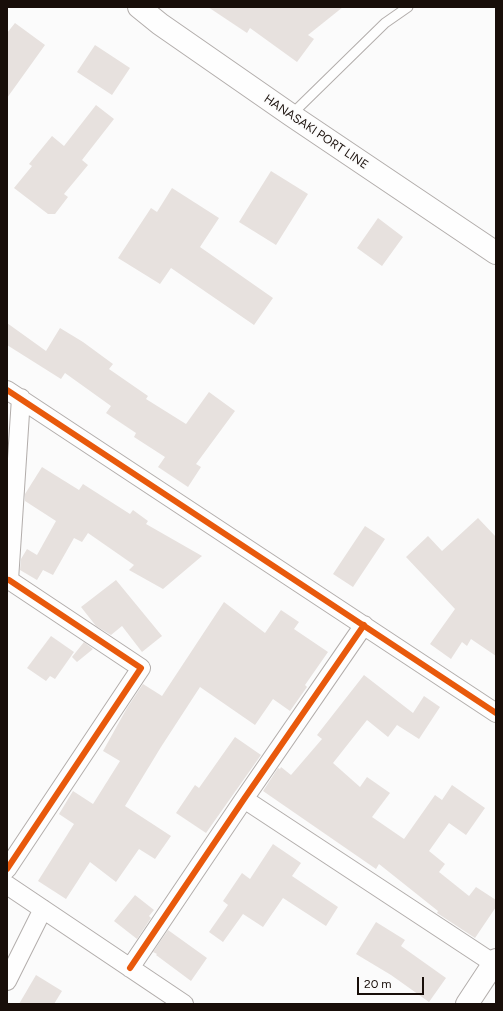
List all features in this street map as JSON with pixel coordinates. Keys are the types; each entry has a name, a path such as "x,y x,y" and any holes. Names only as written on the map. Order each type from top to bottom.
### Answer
{"main road":[{"name":"HANASAKI PORT LINE","path":"138,7 160,24 291,115 496,253"},
{"path":"467,1004 495,963"}],"street":[{"path":"7,869 141,668 8,580 14,394"},
{"path":"14,394 496,714"},
{"path":"130,968 364,625"},
{"path":"244,799 495,963"},
{"path":"7,885 184,1004"},
{"path":"7,981 43,909"}],"lane":[{"path":"291,115 384,23 408,7"}],"building":[{"path":"208,7 343,7 308,35 314,39 297,62 250,28 247,33"},
{"path":"15,23 45,45 7,98 7,33"},
{"path":"95,45 130,68 112,95 77,72"},
{"path":"96,105 114,119 82,160 88,165 64,194 68,197 55,214 48,214 14,188 32,166 29,164 52,136 64,146"},
{"path":"271,171 308,194 276,245 239,222"},
{"path":"172,188 219,218 200,247 273,298 254,325 171,268 160,284 118,258 151,208 157,212"},
{"path":"378,218 403,237 382,266 357,248"},
{"path":"7,323 46,351 60,328 83,342 113,364 109,369 148,396 146,399 186,424 209,392 235,411 196,464 201,467 188,487 158,467 165,457 134,437 136,433 106,413 111,406 65,373 61,379 7,345"},
{"path":"42,467 79,490 83,484 130,514 133,510 148,521 146,524 202,556 163,589 129,570 134,565 88,533 82,542 74,538 53,575 43,570 37,580 20,570 21,559 27,549 37,555 56,521 25,501 25,494"},
{"path":"478,518 496,537 496,656 471,639 467,646 462,642 451,659 430,644 455,609 406,557 428,536 442,551"},
{"path":"365,526 385,539 353,587 333,574"},
{"path":"116,580 162,636 142,652 122,626 111,635 96,626 81,607"},
{"path":"224,602 265,633 281,610 299,622 294,629 328,652 305,685 307,687 290,711 273,699 255,725 200,687 125,806 171,836 155,859 139,849 116,882 90,862 66,899 38,881 74,824 59,814 73,791 93,804 120,761 103,751 127,708 143,684 162,696"},
{"path":"51,636 74,652 55,679 50,676 46,681 27,668"},
{"path":"84,642 93,649 77,662 72,657"},
{"path":"364,675 413,713 424,696 440,707 419,739 397,725 388,737 367,720 333,763 360,787 367,777 390,793 372,817 404,839 435,795 442,800 452,785 485,808 466,835 449,823 429,851 445,864 439,872 469,896 476,887 496,900 496,907 475,938 437,913 438,911 379,864 376,869 263,791 278,768 280,769 281,767 291,775 322,739 317,735"},
{"path":"235,737 261,755 206,833 176,813 195,785 199,788"},
{"path":"273,844 301,863 292,876 338,907 326,926 283,898 263,927 243,914 223,942 209,932 228,905 223,901 242,873 250,879"},
{"path":"135,895 154,910 149,916 151,918 137,939 114,921"},
{"path":"376,922 405,940 401,946 446,978 429,1002 391,975 356,954"},
{"path":"168,930 207,958 191,981 153,952"},
{"path":"36,975 62,991 54,1004 19,1004"}],"cycle path":[{"path":"7,390 496,713"},
{"path":"7,869 141,668 9,580"},
{"path":"130,968 364,625"}]}
